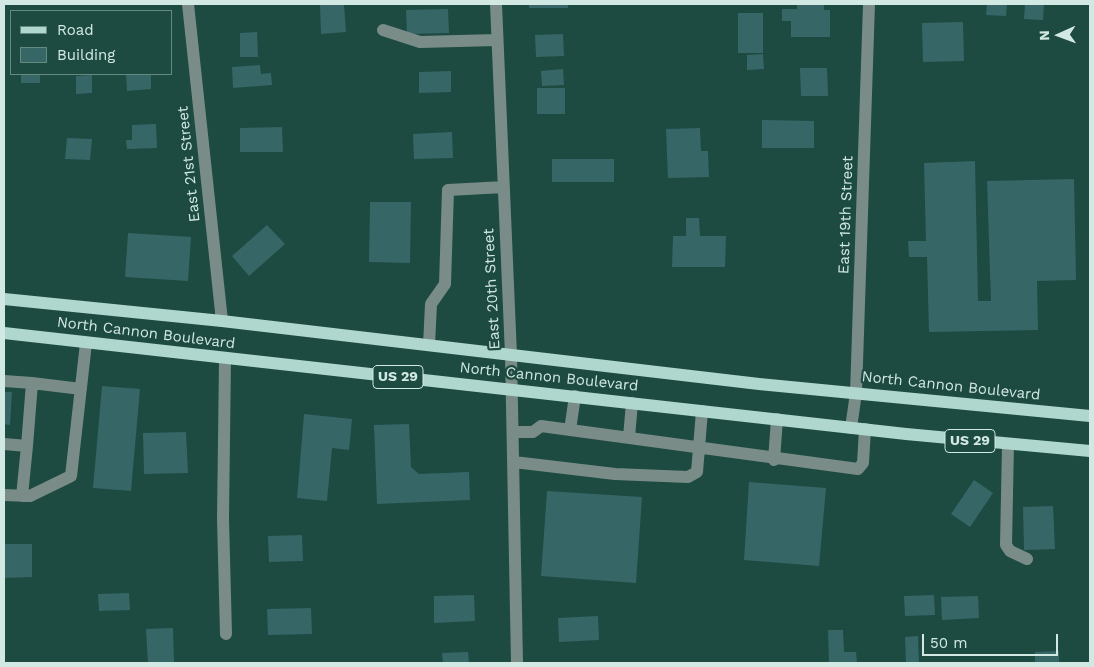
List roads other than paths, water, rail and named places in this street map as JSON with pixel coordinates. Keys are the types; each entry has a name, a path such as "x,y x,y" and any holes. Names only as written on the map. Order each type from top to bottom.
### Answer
{"main road":[{"name":"North Cannon Boulevard","path":"4,299 222,321 856,393 1090,416"},
{"name":"North Cannon Boulevard","path":"4,333 851,428 1090,451"}],"street":[{"name":"East 21st Street","path":"188,4 222,321"},
{"name":"East 20th Street","path":"496,4 511,355 517,663"},
{"name":"East 19th Street","path":"851,428 856,393 869,4"},
{"path":"383,30 420,42 497,40"},
{"path":"429,345 431,304 445,284 448,190 504,187"},
{"path":"4,495 30,496 71,476 86,343"},
{"path":"225,359 223,519 226,634"},
{"path":"4,381 81,389"},
{"path":"22,496 32,383"},
{"path":"570,430 575,396"},
{"path":"629,437 632,403"},
{"path":"514,462 616,474 688,477 697,472 702,411"},
{"path":"774,460 777,419"},
{"path":"513,432 533,432 540,426 699,446 774,460 858,470 863,463 865,429"},
{"path":"4,444 27,446"},
{"path":"1008,444 1006,544 1010,551 1027,559"}]}
